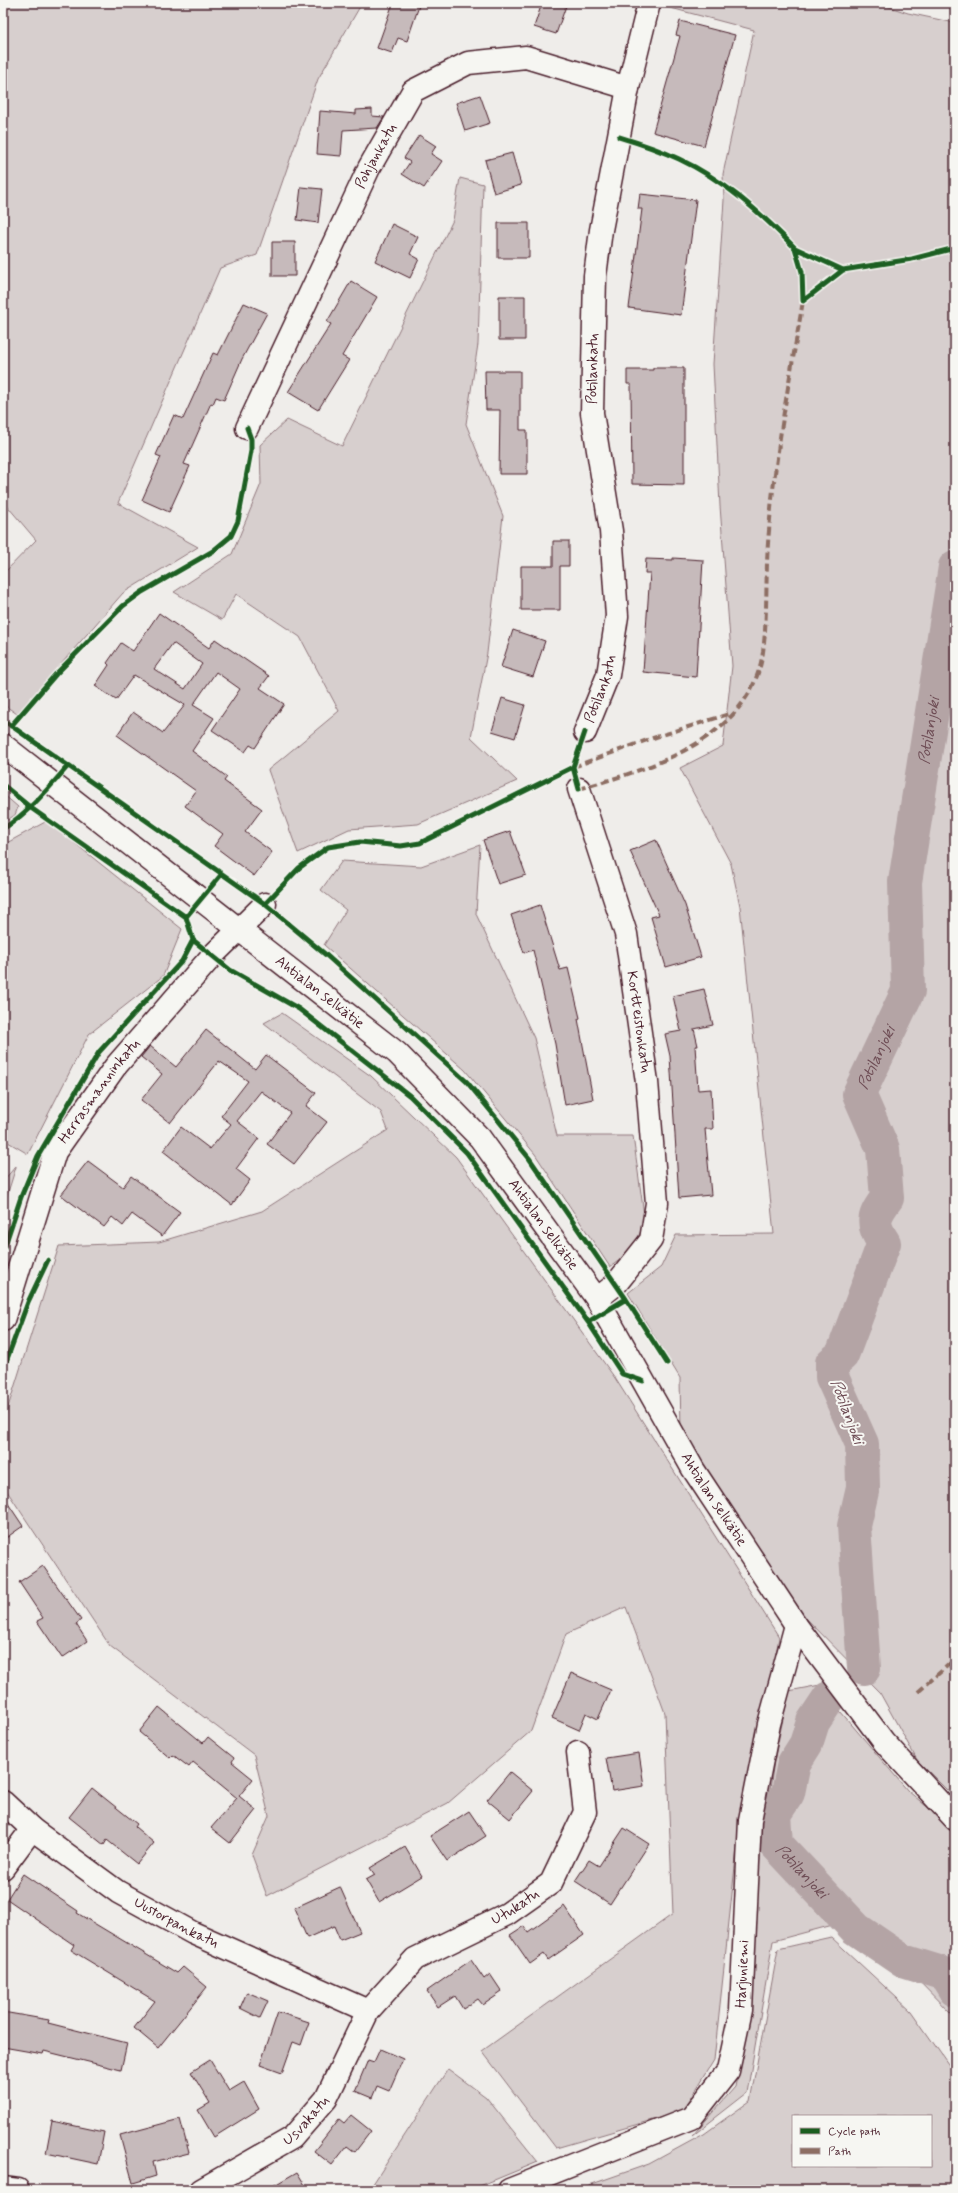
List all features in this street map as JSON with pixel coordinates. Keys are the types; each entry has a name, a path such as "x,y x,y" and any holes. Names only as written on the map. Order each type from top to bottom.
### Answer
{"street":[{"name":"Potilankatu","path":"585,732 608,675 617,616 611,531 592,405 595,276 601,230 628,88 649,3"},
{"name":"Pohjankatu","path":"247,428 369,168 413,91 468,63 526,57 628,88"},
{"name":"Ahtialan selkätie","path":"3,745 397,1053 480,1138 597,1299 693,1469 796,1625 884,1742 955,1819"},
{"name":"Kortteistonkatu","path":"579,789 626,934 647,1082 657,1203 651,1240 616,1284 597,1299"},
{"name":"Herrasmanninkatu","path":"3,1320 7,1292 55,1152 115,1067 212,956 265,904"},
{"name":"Harjuniemi","path":"508,2190 691,2118 728,2071 741,2010 750,1820 769,1724 796,1625"},
{"name":"Utukatu","path":"368,2011 415,1959 507,1914 551,1883 585,1812 578,1752"},
{"name":"Uustorpankatu","path":"3,1802 32,1829 118,1892 193,1932 368,2011"},
{"path":"3,1868 32,1829"},
{"name":"Usvakatu","path":"201,2190 292,2138 326,2099 368,2011"},
{"path":"3,2188 18,2190"}],"shaded area":[{"path":"3,3 362,3 318,79 257,255 220,268 118,503 198,547 123,593 17,714 3,704 3,574 36,540 3,501"},
{"path":"668,3 877,3 908,13 955,23 955,1798 917,1760 880,1693 794,1606 681,1430 680,1378 628,1293 661,1267 676,1235 774,1234 740,906 731,864 680,768 723,746 732,666 720,506 713,364 724,200 723,174 754,30 667,7"},
{"path":"460,178 483,184 478,344 466,424 503,516 487,653 471,737 517,781 418,824 349,829 298,853 268,770 339,711 300,637 236,594 222,620 174,592 232,554 261,484 260,445 287,420 342,446 453,220"},
{"path":"3,794 18,807 15,815 3,823"},
{"path":"47,821 182,929 163,976 89,1034 28,1154 3,1139 3,845"},
{"path":"480,845 476,914 534,1038 557,1136 633,1136 645,1222 632,1251 610,1267 535,1154 465,1070 324,945 346,910 321,890 342,861 421,866"},
{"path":"282,1013 371,1076 456,1157 615,1378 779,1637 766,1712 740,1820 714,2060 683,2111 556,2148 482,2051 673,1914 665,1713 626,1607 566,1634 531,1731 448,1803 267,1896 252,1855 269,1816 254,1755 110,1646 3,1485 3,1423 59,1246 159,1242 262,1211 388,1130 381,1112 264,1023"},
{"path":"16,1167 3,1208 3,1181"},
{"path":"820,1685 829,1698 908,1791 955,1830 955,2018 908,1970 844,1922 773,1941 747,2093 692,2136 735,2087 750,2012 751,1921 774,1761 789,1691"},
{"path":"831,1937 911,2011 955,2074 955,2190 575,2190 649,2164 704,2134 750,2101 778,1949"},
{"path":"448,2069 486,2097 538,2162 470,2190 369,2190"}],"building":[{"path":"393,3 420,3 407,41 398,38 392,53 377,48"},
{"path":"542,3 567,3 556,34 534,27"},
{"path":"680,21 735,35 704,146 653,132 680,36 676,35"},
{"path":"480,95 490,123 465,131 456,103"},
{"path":"372,109 372,116 384,117 377,128 343,130 341,156 317,154 320,111 356,114 356,110"},
{"path":"419,135 436,146 431,154 442,161 424,188 402,174 410,162 404,158"},
{"path":"512,153 521,185 494,193 485,160"},
{"path":"301,187 322,189 318,223 297,220"},
{"path":"640,194 696,200 681,315 629,308 642,209 638,209"},
{"path":"498,223 529,223 529,258 498,258"},
{"path":"392,224 418,237 410,254 419,259 410,278 375,261"},
{"path":"272,242 295,242 295,276 272,276"},
{"path":"351,281 377,297 342,356 349,360 318,410 288,392 331,324 327,322"},
{"path":"499,296 525,296 525,340 499,340"},
{"path":"244,303 267,313 242,359 224,400 216,397 213,404 211,403 184,464 190,466 169,512 142,500 161,457 156,455 174,415 183,419 213,353 218,355"},
{"path":"653,368 684,368 684,485 632,484 631,384 627,384 627,370 653,370"},
{"path":"485,371 520,371 520,430 527,430 527,474 499,474 500,410 486,410"},
{"path":"553,541 569,541 569,566 560,566 560,610 521,610 521,566 553,566"},
{"path":"673,558 703,560 696,677 643,672 650,573 645,573 646,559 673,560"},
{"path":"159,613 209,648 215,639 269,676 260,688 284,704 255,748 250,745 245,752 212,730 240,689 216,672 193,705 214,718 192,751 227,777 224,781 262,809 245,832 272,852 254,876 214,846 223,834 185,806 196,791 117,735 133,712 163,733 185,705 134,675 116,700 95,686 109,665 107,663 121,643 133,651","holes":["173,643 202,664 185,689 154,669"]},
{"path":"513,630 545,641 533,677 501,667"},
{"path":"502,698 525,705 515,738 492,731"},
{"path":"510,831 526,875 498,884 483,840"},
{"path":"656,840 685,905 701,957 666,967 651,917 659,915 630,851"},
{"path":"540,905 560,970 568,968 580,1018 578,1019 593,1099 565,1105 555,1044 533,950 524,953 511,915"},
{"path":"704,989 713,1025 694,1029 698,1046 695,1046 698,1090 711,1089 713,1129 705,1129 711,1195 679,1198 670,1056 665,1034 681,1031 673,996"},
{"path":"206,1030 255,1069 266,1055 316,1093 306,1106 327,1122 294,1164 267,1144 290,1113 261,1091 237,1121 259,1138 236,1169 250,1180 232,1205 163,1151 181,1127 210,1149 231,1124 221,1116 248,1081 219,1061 170,1123 141,1100 162,1074 141,1057 150,1046 176,1067"},
{"path":"88,1161 123,1187 131,1176 180,1212 162,1236 132,1214 123,1226 112,1217 104,1227 61,1195"},
{"path":"3,1496 23,1526 3,1540"},
{"path":"43,1566 81,1620 76,1624 87,1641 62,1658 37,1621 43,1618 19,1582"},
{"path":"571,1673 611,1690 598,1719 586,1713 579,1730 552,1718"},
{"path":"159,1707 203,1743 208,1737 234,1758 232,1762 253,1779 239,1796 256,1810 230,1843 211,1828 237,1798 193,1762 189,1767 173,1755 170,1758 139,1732"},
{"path":"639,1753 644,1786 612,1791 606,1758"},
{"path":"510,1772 533,1791 510,1819 487,1800"},
{"path":"92,1788 137,1824 135,1827 154,1843 137,1864 107,1840 104,1845 69,1817"},
{"path":"469,1811 486,1836 447,1861 430,1836"},
{"path":"624,1828 649,1844 610,1904 575,1881 589,1860 599,1866"},
{"path":"405,1847 422,1876 379,1902 366,1880 375,1875 370,1868"},
{"path":"23,1874 78,1911 77,1913 177,1973 183,1967 207,1987 158,2048 134,2028 155,2001 71,1950 74,1945 7,1899"},
{"path":"340,1887 360,1932 340,1940 334,1926 307,1938 294,1908"},
{"path":"564,1906 584,1935 548,1960 544,1954 530,1964 510,1935 524,1926 528,1932"},
{"path":"471,1960 484,1979 490,1974 502,1992 483,2005 478,1999 463,2009 455,1996 438,2007 427,1991"},
{"path":"247,1992 268,2001 260,2018 240,2008"},
{"path":"3,2012 49,2020 48,2023 127,2043 121,2070 44,2051 43,2054 3,2047"},
{"path":"278,2012 309,2022 301,2045 293,2042 282,2073 260,2065"},
{"path":"380,2049 403,2059 389,2091 377,2086 372,2098 355,2091 368,2060 374,2062"},
{"path":"210,2060 229,2091 244,2082 259,2109 214,2137 198,2110 210,2103 191,2072"},
{"path":"351,2115 371,2131 355,2152 347,2146 332,2165 314,2151 339,2119 344,2123"},
{"path":"180,2119 189,2153 153,2162 156,2176 133,2183 120,2135"},
{"path":"52,2121 104,2132 98,2164 46,2153"},
{"path":"297,2172 308,2190 266,2190"}],"waterway":[{"name":"Potilanjoki","path":"864,1668 854,1526 863,1487 862,1444 832,1377 832,1363 842,1355 884,1243 877,1230 875,1220 876,1215 887,1198 883,1149 859,1094 908,991 905,882 955,567"},
{"name":"Potilanjoki","path":"829,1698 813,1722 806,1744 794,1763 788,1793 774,1814 776,1844 856,1929 903,1961 945,1974 955,1990"}],"marked path":[{"path":"579,789 636,771 665,760 693,746 718,728 739,708 754,682 763,652 765,637 768,546 775,473 783,416 803,301"},
{"path":"573,767 653,738 732,713"},
{"path":"918,1692 955,1659"}],"cycle path":[{"path":"619,137 649,147 696,167 741,198 769,222 795,248"},
{"path":"843,270 795,248 802,272 803,301 843,270 912,259 955,248"},
{"path":"11,726 56,674 123,606 142,592 213,551 231,536 238,521 251,451 251,439 247,428"},
{"path":"3,720 265,904 326,955 467,1082 529,1158 626,1299 667,1363"},
{"path":"579,789 573,767 585,732"},
{"path":"3,829 29,808 67,767"},
{"path":"265,904 299,868 328,847 360,842 401,846 420,843 573,767"},
{"path":"3,785 31,808 186,917 193,940 230,970 299,1009 410,1096 467,1153 588,1322"},
{"path":"186,917 221,875"},
{"path":"3,1251 21,1197 38,1156 99,1052 182,961 193,940"},
{"path":"3,1370 28,1302 48,1260"},
{"path":"626,1299 588,1322 622,1374 643,1381"}]}
